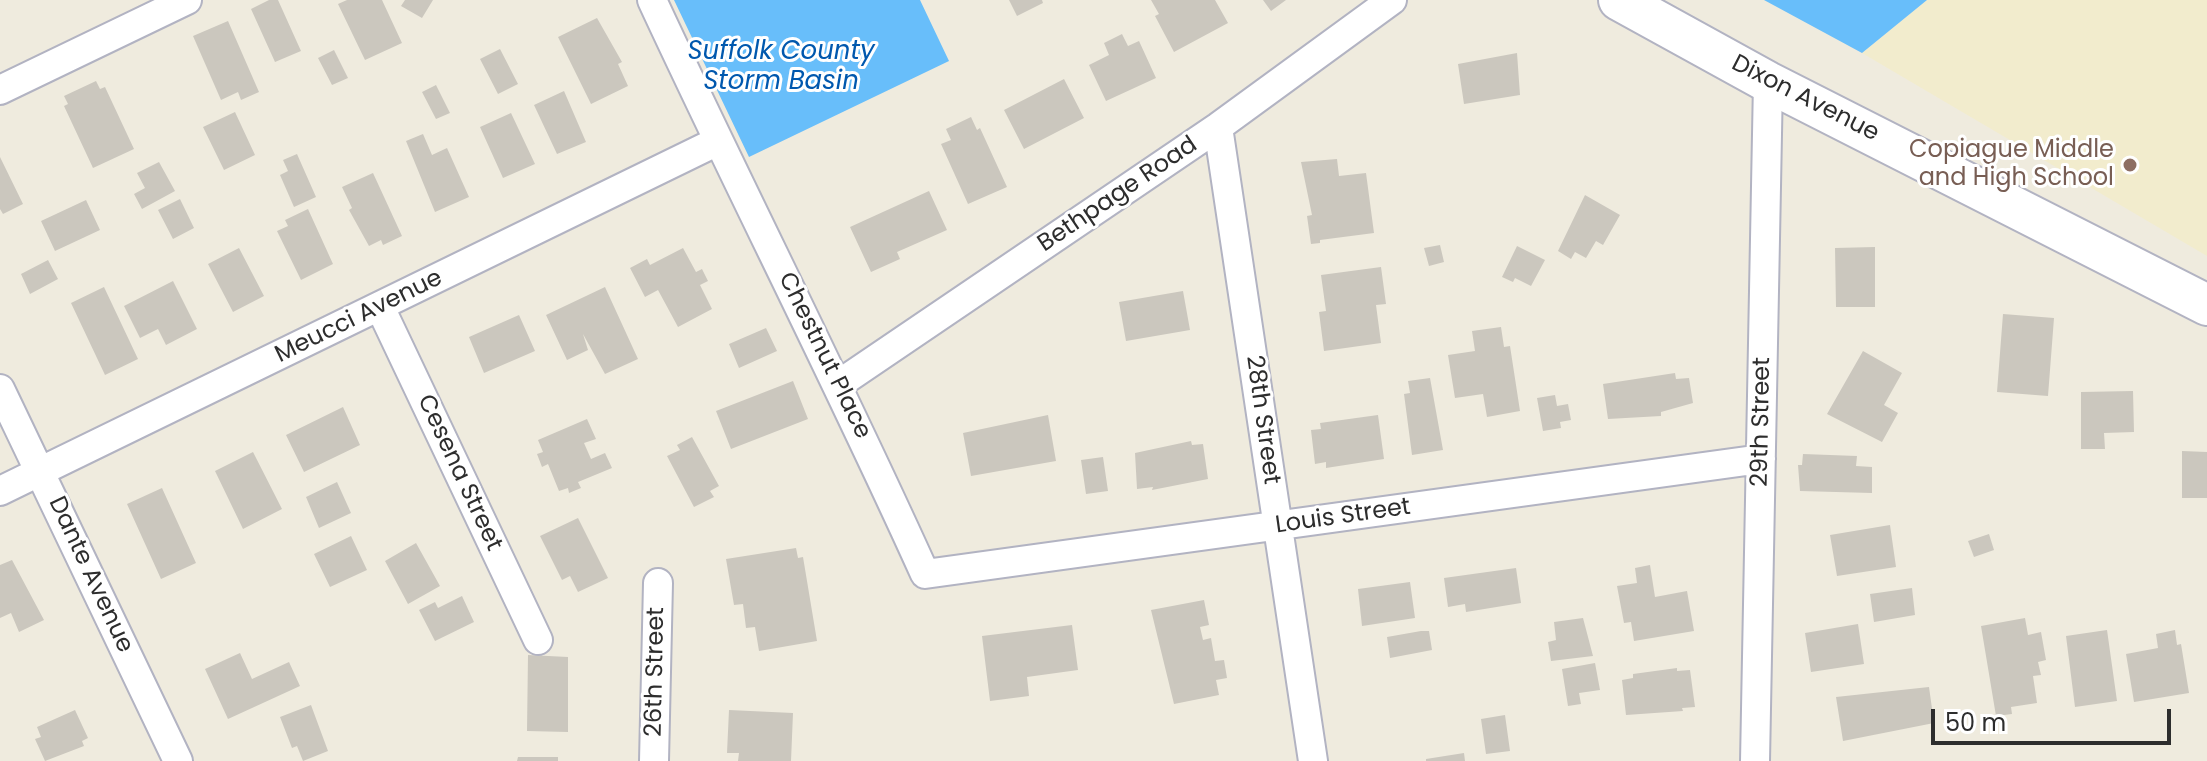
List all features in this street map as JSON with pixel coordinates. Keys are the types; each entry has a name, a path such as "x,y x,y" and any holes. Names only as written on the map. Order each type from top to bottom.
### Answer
{"main road":[{"name":"Dixon Avenue","path":"1619,0 1768,82 2207,305"}],"street":[{"path":"0,90 187,0"},
{"name":"Chestnut Place","path":"652,0 839,384 925,574"},
{"name":"Bethpage Road","path":"839,384 1218,127 1392,0"},
{"name":"29th Street","path":"1755,761 1768,82"},
{"name":"28th Street","path":"1218,127 1313,761"},
{"name":"Meucci Avenue","path":"0,491 718,141"},
{"name":"Cesena Street","path":"380,307 538,640"},
{"name":"Dante Avenue","path":"0,389 178,761"},
{"name":"Louis Street","path":"925,574 1761,459"},
{"name":"26th Street","path":"654,761 658,583"}],"shaded area":[{"name":"Copiague Middle and High School","path":"1927,0 2207,0 2207,256 1862,53"}],"water":[{"name":"Suffolk County Storm Basin","path":"674,0 920,0 949,61 749,157"},
{"path":"1764,0 1927,0 1862,53"}],"building":[{"path":"269,0 278,0 301,51 275,62 251,9"},
{"path":"347,0 382,0 402,43 365,60 338,4"},
{"path":"405,0 433,0 422,18 401,6"},
{"path":"1009,0 1042,0 1043,3 1017,16"},
{"path":"1151,0 1215,0 1228,23 1174,52 1155,16 1159,14"},
{"path":"1263,0 1286,0 1271,11"},
{"path":"597,18 622,62 618,64 628,86 591,104 558,37"},
{"path":"228,21 259,92 241,100 238,92 221,100 193,36"},
{"path":"1122,34 1128,46 1139,41 1156,78 1106,101 1089,65 1109,55 1104,43"},
{"path":"500,49 518,84 498,94 480,59"},
{"path":"334,50 348,78 332,85 318,58"},
{"path":"1517,53 1520,95 1464,104 1458,64"},
{"path":"1064,79 1084,118 1024,149 1004,110"},
{"path":"96,81 100,89 105,87 134,149 93,168 64,106 68,104 64,96"},
{"path":"436,85 450,113 436,119 422,92"},
{"path":"564,91 586,142 557,154 534,105"},
{"path":"235,112 255,155 224,170 203,127"},
{"path":"511,113 535,164 503,178 480,127"},
{"path":"971,117 977,130 980,128 1007,187 968,204 941,144 951,140 946,129"},
{"path":"423,134 432,155 447,148 469,197 435,212 406,141"},
{"path":"297,154 316,197 294,207 280,175 288,171 283,160"},
{"path":"0,157 23,204 3,214 0,209"},
{"path":"1337,159 1339,176 1366,173 1374,233 1311,244 1307,216 1312,215 1301,162"},
{"path":"159,162 175,191 142,209 134,194 145,188 137,173"},
{"path":"373,173 402,236 383,245 381,240 369,246 349,210 352,208 342,187"},
{"path":"929,191 947,230 897,252 900,259 871,272 850,227"},
{"path":"1585,195 1620,215 1603,245 1596,241 1586,258 1575,252 1571,259 1558,251"},
{"path":"180,199 194,228 173,239 158,210"},
{"path":"86,200 100,230 55,251 41,221"},
{"path":"308,209 333,264 301,280 277,231 288,226 285,220"},
{"path":"1440,245 1444,262 1429,266 1424,248"},
{"path":"1517,246 1545,260 1531,286 1515,278 1513,282 1502,277"},
{"path":"1875,247 1875,307 1836,307 1835,248"},
{"path":"239,248 264,296 233,312 208,264"},
{"path":"683,248 696,272 702,269 708,281 700,285 712,309 678,327 658,290 645,297 630,268 647,259 650,265"},
{"path":"48,260 58,279 30,294 21,274"},
{"path":"1381,267 1386,304 1376,305 1381,343 1324,351 1319,312 1326,311 1321,275"},
{"path":"173,281 197,329 166,345 158,329 140,338 124,306"},
{"path":"104,287 138,359 105,375 71,303"},
{"path":"605,287 638,359 605,374 583,334 588,350 567,360 546,315"},
{"path":"1183,291 1190,330 1126,341 1119,302"},
{"path":"2003,314 2054,318 2048,396 1997,392"},
{"path":"519,315 535,351 484,373 469,337"},
{"path":"1501,327 1504,347 1510,346 1520,411 1487,417 1483,394 1455,398 1448,355 1475,351 1472,331"},
{"path":"766,328 777,351 739,368 729,344"},
{"path":"1863,351 1902,373 1884,405 1898,413 1882,442 1827,414"},
{"path":"1675,373 1676,379 1689,378 1693,403 1661,412 1661,416 1608,419 1603,384"},
{"path":"1430,378 1443,450 1412,455 1404,394 1410,393 1408,381"},
{"path":"793,381 808,419 731,449 716,411"},
{"path":"2133,391 2134,432 2104,433 2105,449 2081,449 2081,392"},
{"path":"1555,395 1557,406 1568,404 1571,420 1560,422 1561,428 1543,431 1537,398"},
{"path":"343,407 360,445 304,472 286,435"},
{"path":"1048,415 1056,461 971,476 963,433"},
{"path":"1378,415 1384,459 1326,468 1326,462 1315,464 1311,430 1321,429 1320,423"},
{"path":"587,419 596,439 584,443 591,459 605,453 612,468 578,482 581,488 569,493 568,488 559,491 548,464 542,467 537,454 543,452 538,440"},
{"path":"692,437 719,486 710,491 714,497 694,507 667,456 680,450 677,445"},
{"path":"1191,441 1192,445 1203,444 1208,479 1152,490 1153,487 1137,489 1135,453"},
{"path":"2182,451 2207,452 2207,498 2182,498"},
{"path":"253,452 282,509 243,529 215,471"},
{"path":"1803,454 1857,456 1856,466 1872,467 1872,493 1800,491 1798,465 1802,465"},
{"path":"1103,457 1108,491 1086,494 1081,460"},
{"path":"337,482 351,513 319,528 306,497"},
{"path":"162,488 196,563 161,579 127,504"},
{"path":"578,518 608,578 578,592 570,576 562,580 540,536"},
{"path":"1890,525 1896,567 1837,576 1830,535"},
{"path":"1989,534 1994,550 1974,557 1968,541"},
{"path":"351,536 367,570 330,587 314,554"},
{"path":"416,543 440,586 408,604 385,561"},
{"path":"796,548 798,558 803,557 817,641 759,651 755,627 746,628 743,604 734,605 726,559"},
{"path":"12,560 44,620 19,632 11,613 0,618 0,565"},
{"path":"1650,565 1655,597 1687,591 1694,631 1634,641 1631,622 1624,623 1617,586 1637,583 1635,568"},
{"path":"1516,568 1521,603 1466,612 1465,604 1448,607 1444,578"},
{"path":"1410,582 1415,618 1362,626 1358,589"},
{"path":"1912,588 1915,615 1874,622 1870,594"},
{"path":"462,596 474,622 435,641 419,610 435,602 438,608"},
{"path":"1204,600 1209,625 1200,627 1203,640 1211,638 1215,661 1224,660 1227,678 1216,680 1219,695 1174,704 1151,610"},
{"path":"1583,618 1593,656 1551,661 1548,642 1556,640 1554,622"},
{"path":"2025,618 2028,635 2041,632 2046,660 2038,662 2041,675 2033,676 2037,703 2011,707 2012,714 1996,716 1981,626"},
{"path":"1858,624 1864,664 1811,672 1805,633"},
{"path":"1072,625 1078,670 1027,677 1029,696 990,701 982,636"},
{"path":"2107,630 2117,701 2075,707 2066,636"},
{"path":"2175,630 2177,645 2181,644 2189,693 2134,702 2126,654 2158,648 2156,634"},
{"path":"1429,631 1432,650 1390,658 1387,637"},
{"path":"240,653 252,679 289,662 300,686 228,719 205,669"},
{"path":"528,655 568,657 568,732 527,731"},
{"path":"1595,663 1600,690 1579,693 1581,704 1568,706 1562,669"},
{"path":"1677,668 1677,671 1690,670 1695,707 1682,708 1683,711 1626,715 1622,680 1633,678 1633,674"},
{"path":"1929,687 1934,723 1843,741 1836,697"},
{"path":"311,705 328,751 303,761 297,746 292,748 280,717"},
{"path":"75,710 88,738 82,741 84,746 45,761 35,739 41,737 37,727"},
{"path":"729,710 793,713 791,761 738,761 739,753 727,753"},
{"path":"1505,715 1510,751 1486,754 1481,719"},
{"path":"1464,753 1465,761 1426,761 1426,759"},
{"path":"518,757 558,757 558,761 517,761"}],"place":[{"name":"Copiague Middle and High School","path":"2130,165"}]}
